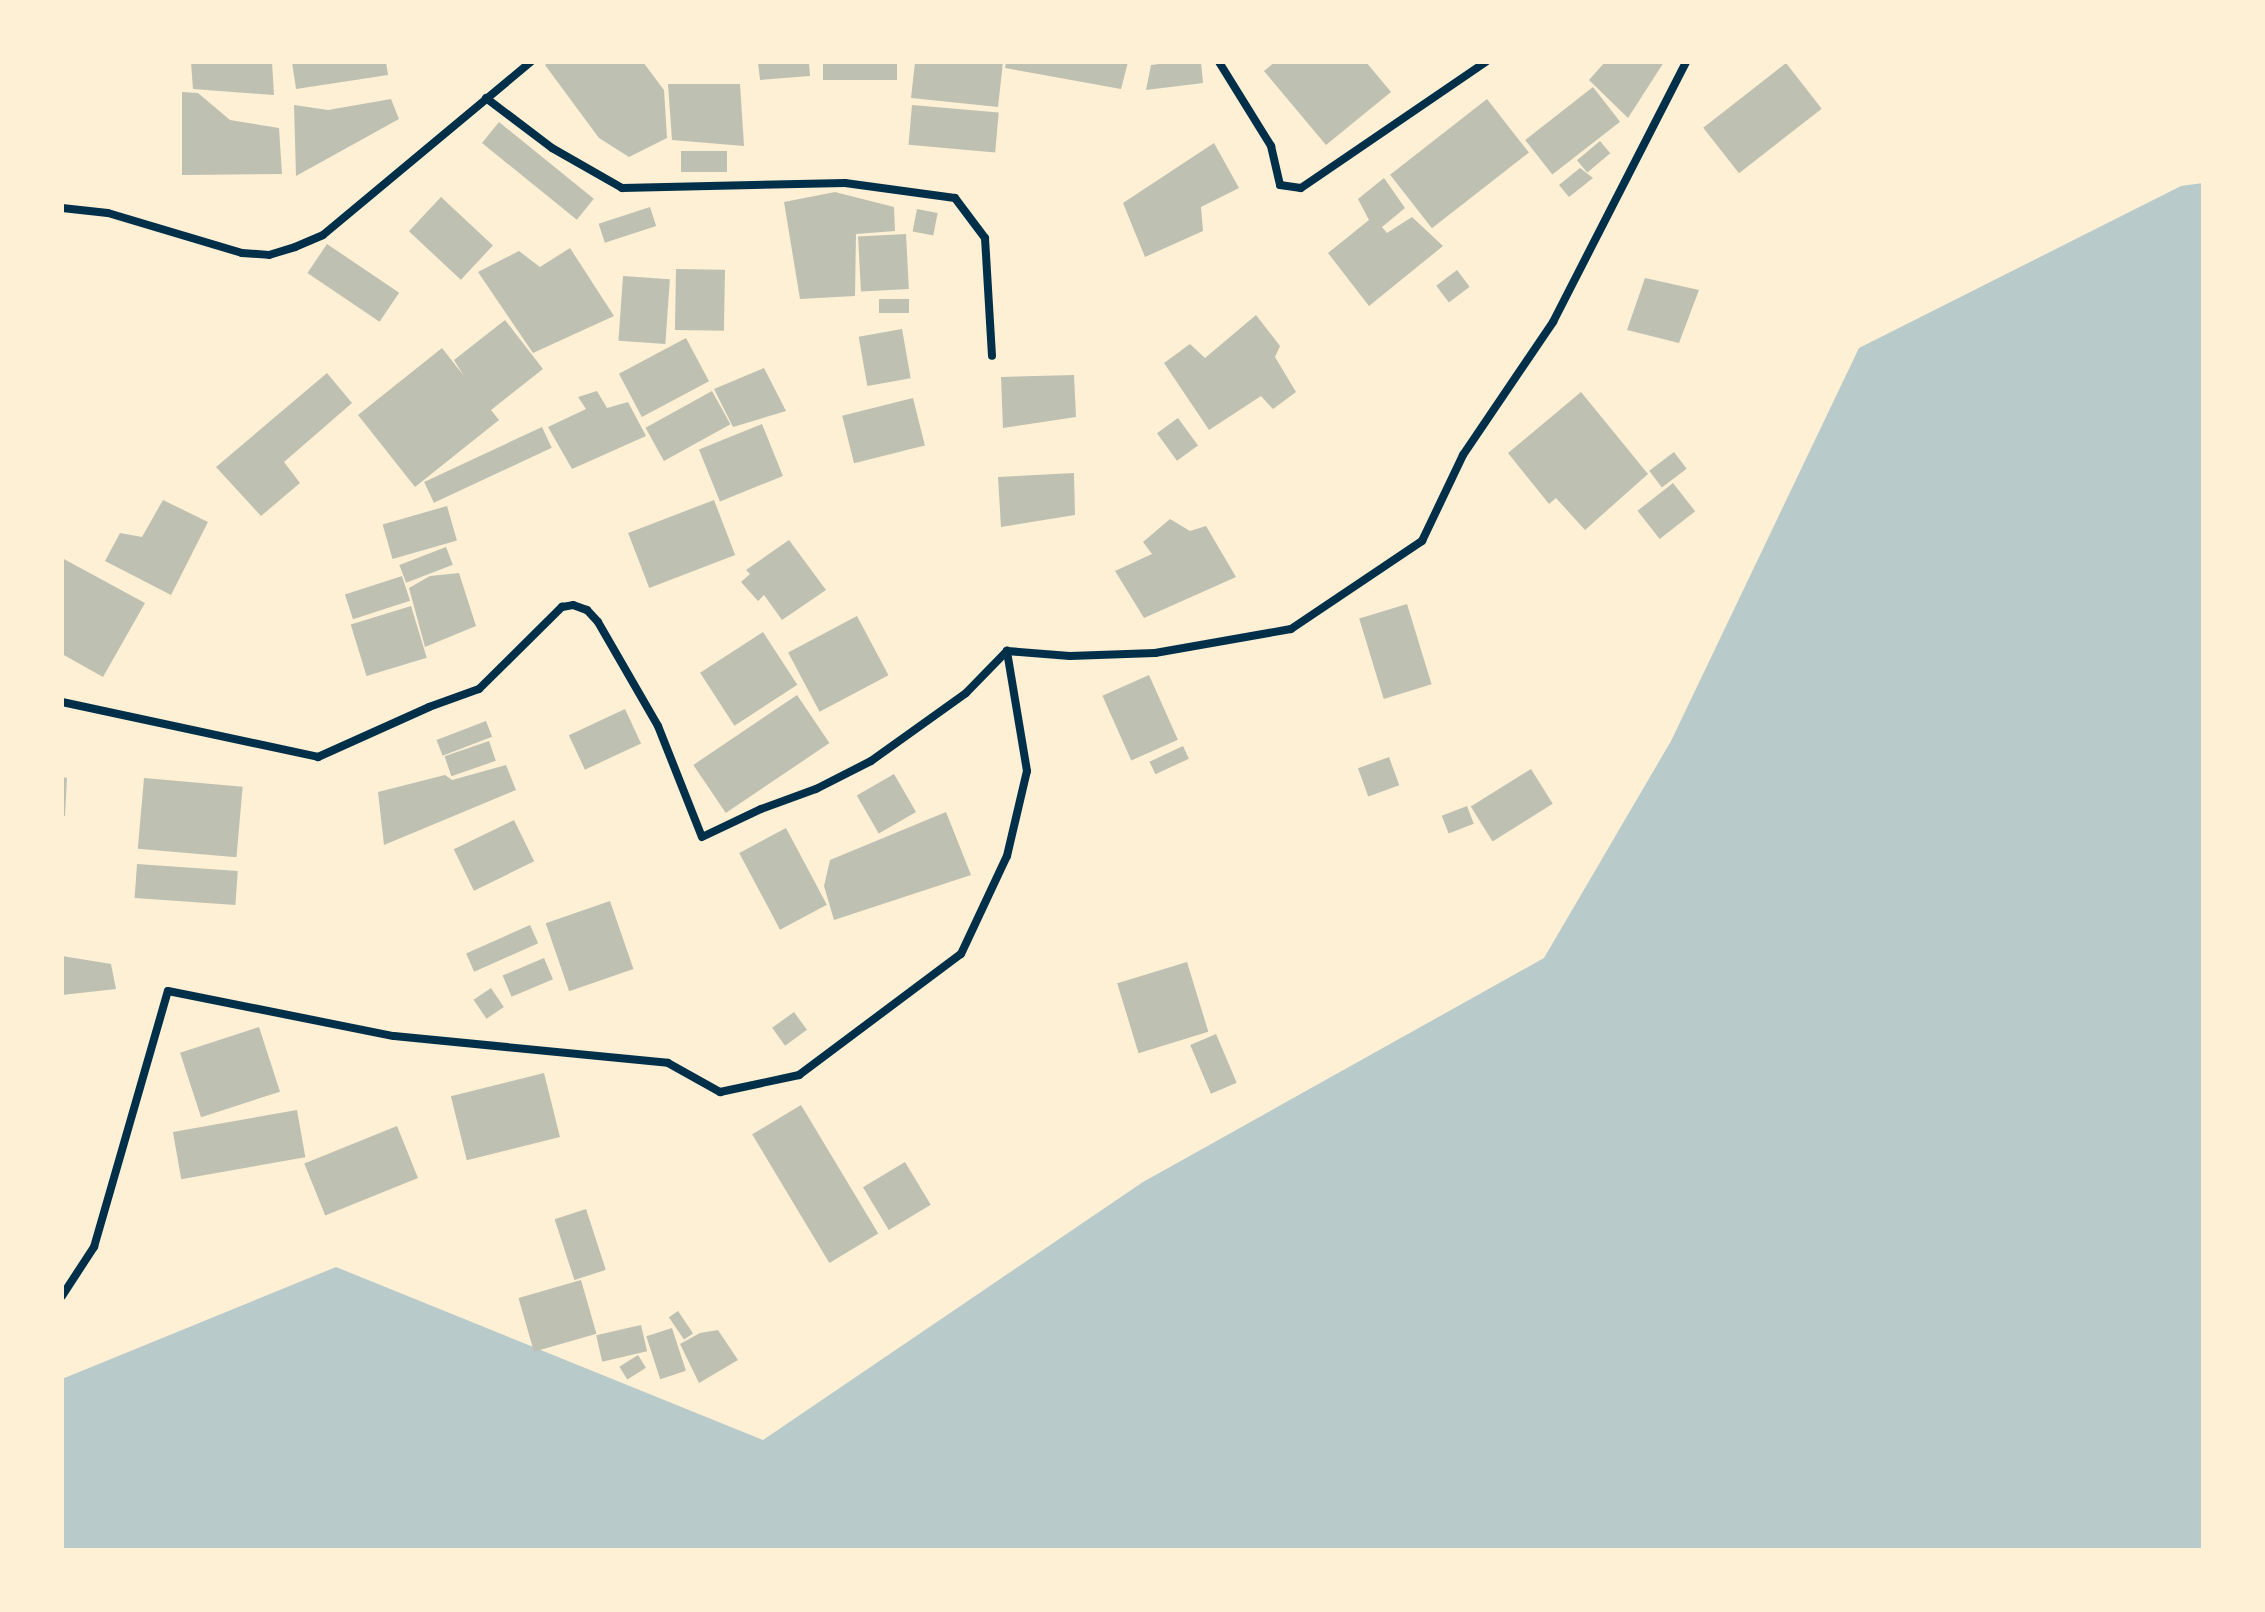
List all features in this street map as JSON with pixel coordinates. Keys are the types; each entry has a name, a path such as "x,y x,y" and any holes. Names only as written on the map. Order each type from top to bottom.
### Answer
{"street":[{"path":"62,208 108,213 242,253 269,255 323,235 531,62"},
{"path":"1219,62 1271,146 1280,185 1301,188 1486,62"},
{"path":"1007,651 1070,656 1155,653 1291,629 1422,541 1463,455 1553,322 1686,62"},
{"path":"486,98 552,148 622,188 845,183 955,198 985,238 992,356"},
{"path":"62,702 318,757 429,707 479,689 562,607 573,605 587,610 598,622 658,726 702,837 761,809 816,789 871,761 966,693 1007,651"},
{"path":"62,1296 94,1247 168,991 394,1036 668,1063 720,1092 799,1075 961,954 1007,856 1027,771 1007,651"}],"shaded area":[{"path":"2203,183 2203,1550 62,1550 62,1379 336,1267 763,1440 1143,1182 1544,958 1671,741 1859,348 2181,186"}],"building":[{"path":"191,62 272,62 274,95 193,89"},
{"path":"292,62 386,62 388,75 296,89"},
{"path":"550,62 643,62 664,90 667,138 629,157 599,138 545,65"},
{"path":"758,62 809,62 810,76 760,80"},
{"path":"823,62 897,62 897,80 823,80"},
{"path":"915,62 1003,62 998,107 911,98"},
{"path":"1006,62 1128,62 1121,89 1005,68"},
{"path":"1201,62 1203,83 1146,90 1151,65"},
{"path":"1275,62 1366,62 1391,92 1326,145 1264,71"},
{"path":"1605,62 1664,62 1628,118 1589,80"},
{"path":"1786,63 1822,109 1739,173 1703,128"},
{"path":"668,84 740,84 744,146 672,140"},
{"path":"1593,87 1620,122 1552,175 1525,140"},
{"path":"182,92 198,93 230,120 279,128 282,174 182,175"},
{"path":"391,99 399,119 296,176 294,105 328,110"},
{"path":"1487,99 1529,153 1432,228 1390,175"},
{"path":"912,105 999,113 995,152 909,145"},
{"path":"499,122 594,199 577,220 482,143"},
{"path":"1600,141 1610,153 1587,173 1577,160"},
{"path":"1214,143 1239,188 1201,207 1203,231 1145,257 1123,203"},
{"path":"681,151 727,151 727,172 681,172"},
{"path":"1580,168 1593,178 1569,197 1559,185"},
{"path":"1384,178 1405,208 1382,227 1387,233 1412,217 1443,246 1369,306 1328,253 1369,220 1358,199"},
{"path":"835,192 894,207 895,231 856,234 855,296 800,299 784,202"},
{"path":"441,197 493,245 461,280 409,231"},
{"path":"650,207 656,226 605,243 599,224"},
{"path":"917,209 938,213 933,236 913,232"},
{"path":"906,234 909,289 861,291 858,237"},
{"path":"327,244 399,293 380,322 307,273"},
{"path":"570,248 614,316 533,353 478,272 519,251 540,267"},
{"path":"676,269 725,270 724,331 675,330"},
{"path":"1457,270 1470,287 1449,302 1436,286"},
{"path":"623,276 670,279 665,344 618,341"},
{"path":"1645,278 1699,290 1679,343 1627,330"},
{"path":"879,299 909,299 909,313 879,313"},
{"path":"1256,315 1280,346 1275,357 1296,392 1273,409 1261,396 1209,430 1164,363 1190,344 1205,358"},
{"path":"505,320 543,369 491,410 499,420 415,487 358,415 442,348 464,376 454,360"},
{"path":"902,329 911,378 867,386 859,337"},
{"path":"686,338 709,381 642,417 619,374"},
{"path":"764,368 786,411 733,427 714,389"},
{"path":"327,373 352,403 284,462 300,483 261,516 216,467"},
{"path":"1074,375 1076,417 1003,428 1001,377"},
{"path":"597,391 607,408 628,402 646,436 572,469 548,427 586,409 578,397"},
{"path":"712,391 730,424 664,461 646,428"},
{"path":"1581,392 1648,474 1585,530 1556,498 1549,504 1508,453"},
{"path":"913,398 925,446 854,463 842,416"},
{"path":"1178,418 1198,446 1177,461 1157,433"},
{"path":"762,424 783,476 720,501 699,449"},
{"path":"542,427 552,448 434,503 424,482"},
{"path":"1674,452 1687,469 1662,487 1649,471"},
{"path":"1074,473 1075,515 1001,527 998,477"},
{"path":"1673,483 1695,511 1660,539 1638,511"},
{"path":"163,500 208,522 171,595 105,561 120,533 142,537"},
{"path":"714,500 735,555 649,588 628,533"},
{"path":"447,506 457,541 393,559 383,524"},
{"path":"1170,519 1190,531 1206,526 1236,577 1144,618 1115,571 1152,554 1143,542"},
{"path":"789,540 826,590 782,620 764,595 758,601 741,582 750,574 746,570"},
{"path":"446,547 453,565 406,583 399,565"},
{"path":"62,558 145,603 103,677 62,654"},
{"path":"459,573 476,626 425,647 409,588 430,576"},
{"path":"402,576 410,601 353,619 345,595"},
{"path":"1407,604 1432,684 1384,699 1359,619"},
{"path":"411,606 427,658 367,676 351,624"},
{"path":"857,616 888,675 820,712 788,653"},
{"path":"763,632 797,685 734,726 700,673"},
{"path":"1149,675 1178,740 1131,761 1102,696"},
{"path":"797,695 829,743 726,813 693,765"},
{"path":"625,709 641,743 585,770 569,735"},
{"path":"486,721 492,737 443,756 437,740"},
{"path":"489,741 496,761 451,776 445,756"},
{"path":"1183,746 1189,759 1155,774 1149,762"},
{"path":"1389,757 1399,785 1368,796 1358,768"},
{"path":"506,765 516,790 384,845 378,792 445,775 452,780"},
{"path":"1531,769 1553,804 1493,841 1471,807"},
{"path":"894,774 916,812 879,834 857,796"},
{"path":"62,777 67,778 65,816 62,816"},
{"path":"144,778 243,787 236,857 138,849"},
{"path":"1467,806 1474,824 1449,833 1442,816"},
{"path":"946,812 971,875 834,920 824,886 830,860"},
{"path":"514,820 534,861 474,891 454,849"},
{"path":"786,828 827,905 780,930 739,853"},
{"path":"137,864 238,871 235,905 135,898"},
{"path":"610,901 633,969 569,991 546,923"},
{"path":"530,925 538,943 474,972 466,953"},
{"path":"62,956 111,964 116,989 62,995"},
{"path":"544,958 553,979 512,997 503,976"},
{"path":"1187,962 1208,1032 1139,1053 1117,983"},
{"path":"491,988 504,1007 486,1019 474,1000"},
{"path":"794,1012 807,1030 785,1046 772,1028"},
{"path":"259,1027 280,1092 201,1117 180,1053"},
{"path":"1216,1034 1237,1083 1211,1094 1190,1045"},
{"path":"544,1073 560,1137 467,1160 451,1096"},
{"path":"801,1105 878,1234 829,1263 752,1134"},
{"path":"297,1110 305,1157 181,1179 173,1132"},
{"path":"397,1126 418,1178 325,1215 304,1163"},
{"path":"905,1162 931,1205 889,1230 863,1187"},
{"path":"586,1209 606,1270 574,1280 555,1219"},
{"path":"581,1280 596,1334 534,1352 519,1298"},
{"path":"678,1311 693,1333 684,1340 669,1317"},
{"path":"641,1325 647,1351 602,1362 596,1335"},
{"path":"672,1328 686,1371 660,1379 646,1336"},
{"path":"718,1330 738,1360 699,1383 680,1344 700,1333"},
{"path":"638,1355 646,1368 627,1379 619,1367"}]}
